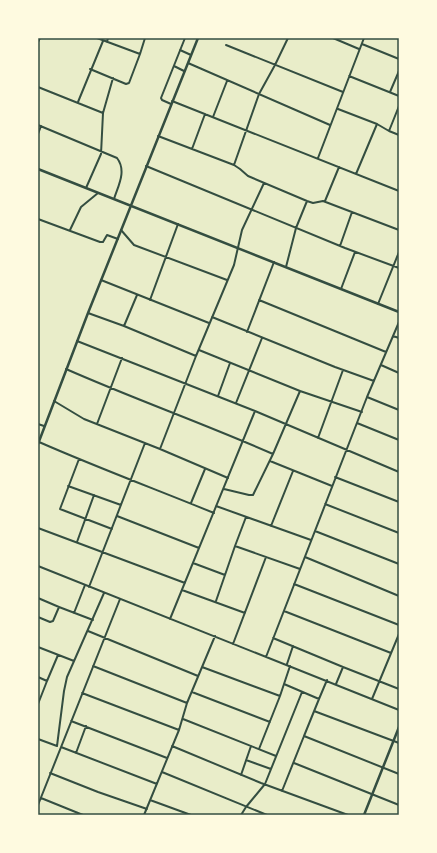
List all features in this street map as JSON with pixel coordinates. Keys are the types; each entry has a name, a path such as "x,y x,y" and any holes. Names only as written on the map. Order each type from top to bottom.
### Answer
{"street":[{"path":"38,42 40,38"},
{"path":"97,38 140,54"},
{"path":"107,42 108,38"},
{"path":"90,69 126,84 130,82 145,38"},
{"path":"185,38 161,98 318,158 399,191"},
{"path":"198,38 77,340 38,443 214,513"},
{"path":"234,165 259,94 288,38"},
{"path":"333,38 359,49"},
{"path":"318,158 364,38"},
{"path":"78,102 90,69 103,40"},
{"path":"362,44 399,58"},
{"path":"226,45 343,92"},
{"path":"180,50 191,55"},
{"path":"188,63 330,125"},
{"path":"174,66 184,71"},
{"path":"390,92 399,71"},
{"path":"349,76 399,96"},
{"path":"86,188 101,151 103,113 114,78"},
{"path":"212,117 227,80"},
{"path":"38,87 103,113"},
{"path":"389,131 399,106"},
{"path":"338,109 377,124 399,135"},
{"path":"192,149 205,114"},
{"path":"356,174 377,124"},
{"path":"38,125 117,158 120,162 122,175 114,199"},
{"path":"38,134 41,126"},
{"path":"158,136 234,165 248,176 307,201 313,203 325,201 399,230"},
{"path":"146,166 250,210 399,268"},
{"path":"325,201 339,167"},
{"path":"38,169 399,312"},
{"path":"160,449 226,280 234,265 242,230 250,210 264,183"},
{"path":"70,230 81,207 98,193"},
{"path":"286,267 296,228 307,201"},
{"path":"340,246 352,212"},
{"path":"38,219 102,242 107,234 118,238"},
{"path":"150,300 178,224"},
{"path":"121,230 132,244 226,280"},
{"path":"341,289 355,252"},
{"path":"378,304 399,252"},
{"path":"247,332 274,262"},
{"path":"101,280 209,323"},
{"path":"124,326 137,295"},
{"path":"259,300 386,352"},
{"path":"88,313 124,326 196,356"},
{"path":"212,317 374,381"},
{"path":"266,657 367,397 399,322"},
{"path":"393,336 399,338"},
{"path":"236,404 262,338"},
{"path":"77,340 255,411 399,472"},
{"path":"199,350 300,392 362,412"},
{"path":"96,424 122,358"},
{"path":"218,396 230,363"},
{"path":"381,365 399,373"},
{"path":"66,369 110,389 174,413 273,454"},
{"path":"318,438 343,370"},
{"path":"224,489 253,495 270,461 300,392"},
{"path":"367,397 399,410"},
{"path":"54,401 84,419 228,478"},
{"path":"170,619 255,411"},
{"path":"357,423 399,440"},
{"path":"38,424 44,426"},
{"path":"89,587 145,443"},
{"path":"79,459 60,509 112,529"},
{"path":"270,461 332,486"},
{"path":"191,504 205,469"},
{"path":"271,526 293,470"},
{"path":"335,478 399,502"},
{"path":"68,486 121,505"},
{"path":"77,542 94,495"},
{"path":"325,504 399,533"},
{"path":"216,506 311,540"},
{"path":"117,516 199,548"},
{"path":"216,601 246,517"},
{"path":"38,528 185,582"},
{"path":"315,531 399,564"},
{"path":"235,546 300,569"},
{"path":"233,644 266,557"},
{"path":"305,557 399,596"},
{"path":"193,563 225,575"},
{"path":"38,566 399,710"},
{"path":"294,584 399,625"},
{"path":"74,613 85,585"},
{"path":"182,590 212,601 216,601 245,613"},
{"path":"56,746 64,691 74,661 104,593"},
{"path":"38,598 93,620"},
{"path":"38,804 120,599"},
{"path":"38,617 50,622 53,621 59,607"},
{"path":"284,611 391,653"},
{"path":"88,631 198,676"},
{"path":"372,699 399,634"},
{"path":"144,815 179,730 214,636"},
{"path":"273,638 399,688"},
{"path":"286,664 293,646"},
{"path":"38,647 74,661"},
{"path":"38,704 58,655"},
{"path":"93,666 188,703"},
{"path":"202,666 280,696"},
{"path":"259,749 290,666"},
{"path":"336,684 343,667"},
{"path":"38,677 47,681"},
{"path":"282,791 327,680"},
{"path":"284,684 319,699"},
{"path":"192,692 270,722"},
{"path":"241,815 265,784 302,692"},
{"path":"82,693 179,730"},
{"path":"314,711 399,743"},
{"path":"182,719 277,756"},
{"path":"71,720 167,758"},
{"path":"76,753 86,726"},
{"path":"364,815 399,727"},
{"path":"304,736 399,774"},
{"path":"38,739 157,784"},
{"path":"172,746 241,775 348,815"},
{"path":"241,775 251,746"},
{"path":"246,760 271,769"},
{"path":"294,763 399,805"},
{"path":"162,772 267,815"},
{"path":"50,774 147,809"},
{"path":"41,798 82,815"},
{"path":"150,800 191,815"}]}
